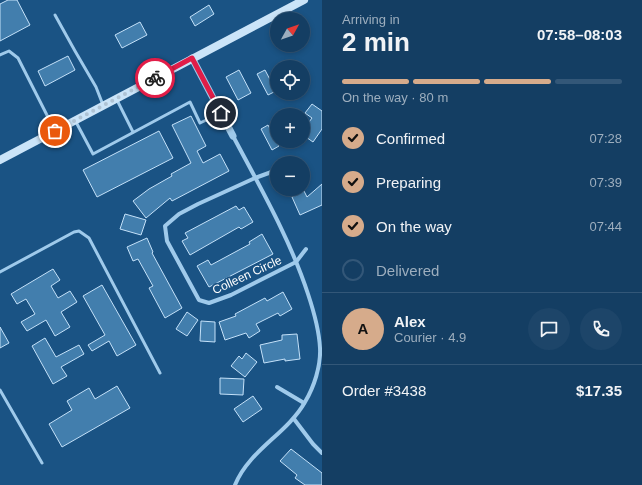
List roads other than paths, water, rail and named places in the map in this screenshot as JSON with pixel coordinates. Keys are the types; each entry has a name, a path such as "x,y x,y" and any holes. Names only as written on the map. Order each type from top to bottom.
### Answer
{"main road":[{"path":"0,160 304,0"}],"street":[{"path":"192,58 255,178 296,262 313,310 321,349 318,368 311,389 294,419 261,449 248,464 235,485"},
{"path":"255,178 270,173"},
{"name":"Colleen Circle","path":"255,178 179,214 165,226 167,241 199,300 209,303 231,296 296,262"},
{"path":"296,262 306,250"},
{"path":"277,387 304,403"},
{"path":"294,419 313,444 322,453"}],"lane":[{"path":"55,15 96,87 103,105"},
{"path":"0,55 8,51 18,58 55,131"},
{"path":"116,98 133,132"},
{"path":"75,120 93,154 190,102 200,123 221,113"},
{"path":"0,272 79,230 90,238 160,373"},
{"path":"0,390 42,463"}]}
